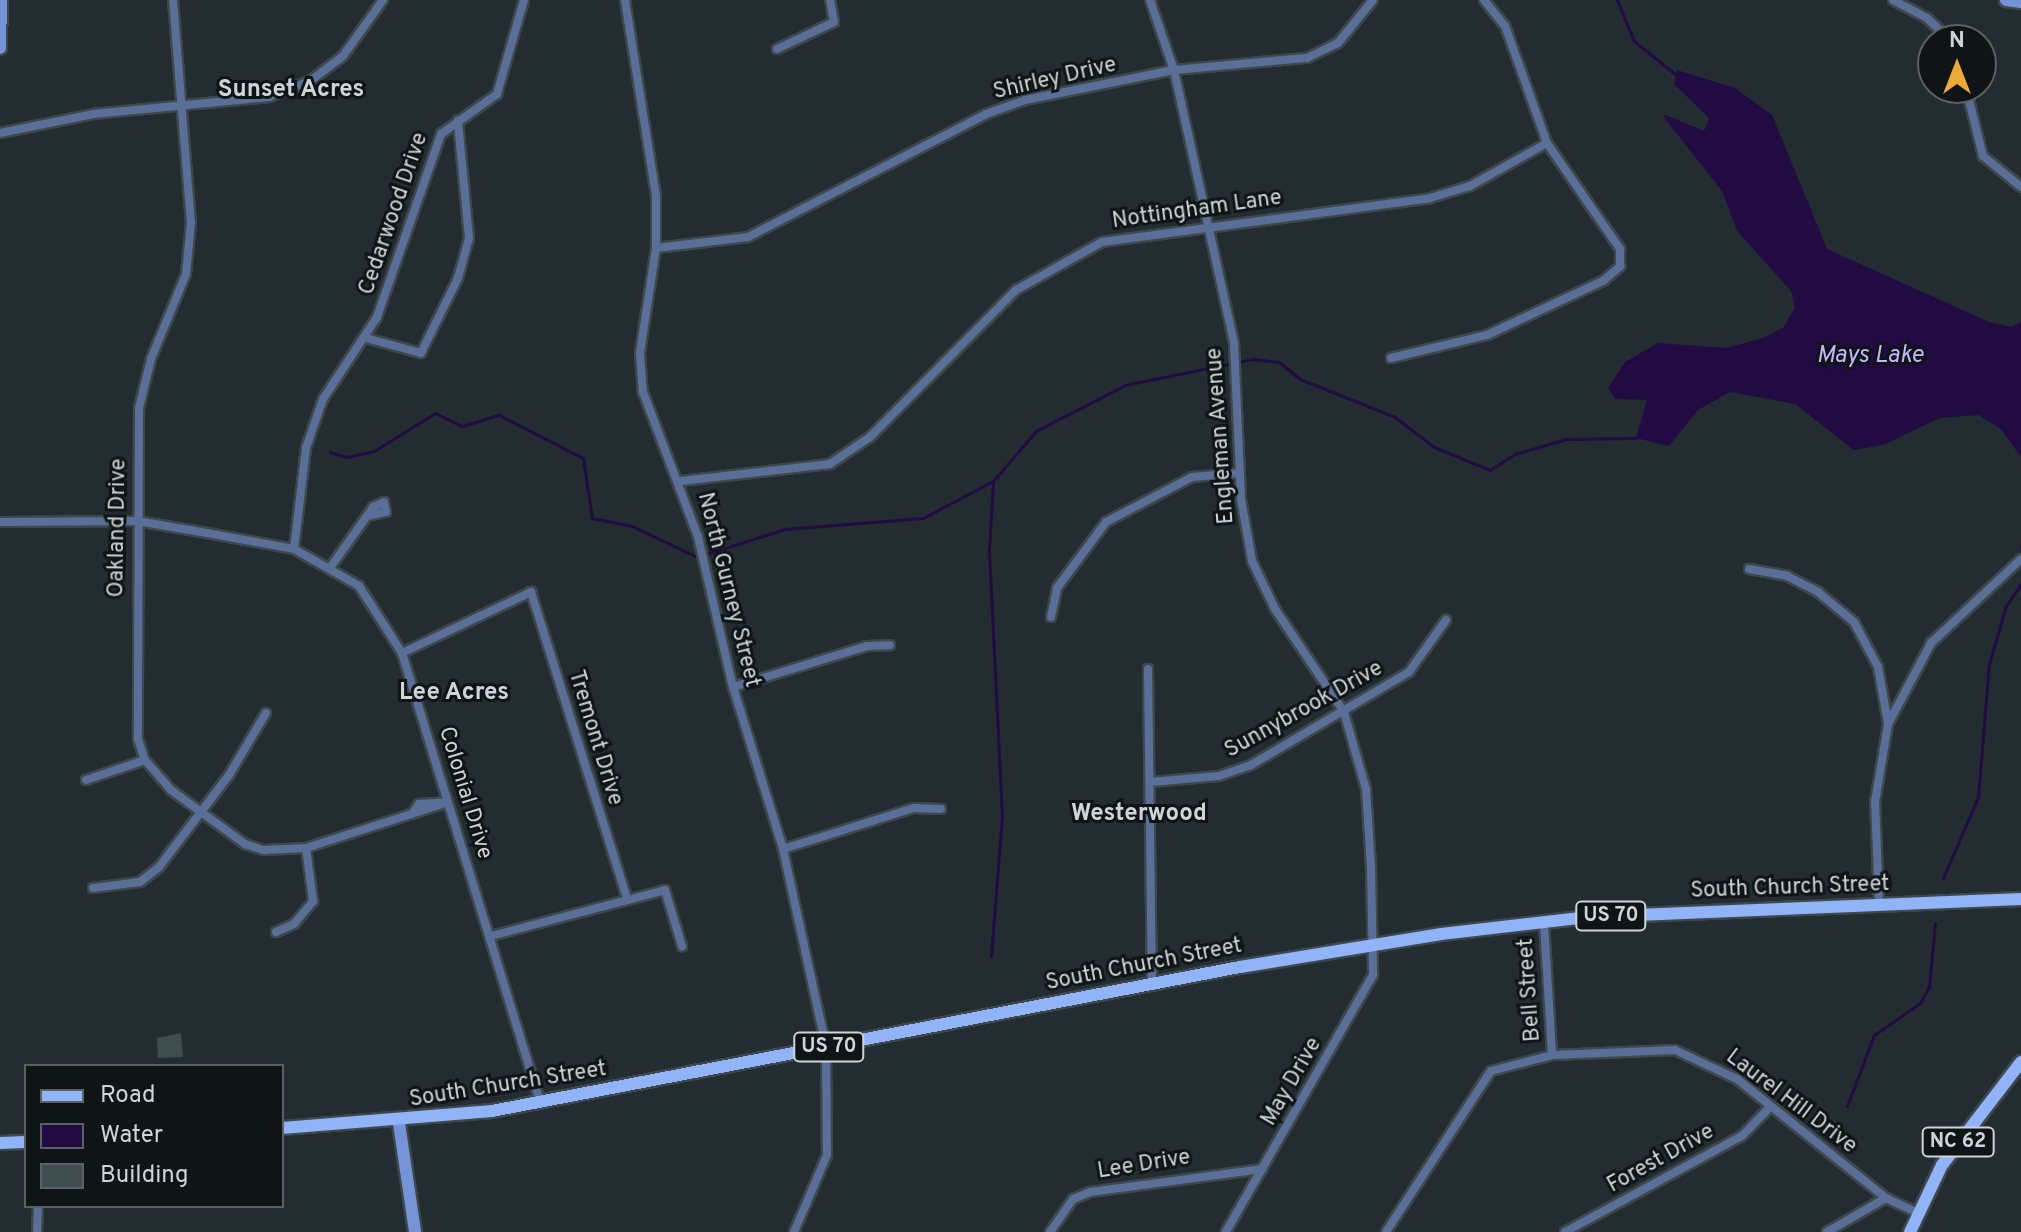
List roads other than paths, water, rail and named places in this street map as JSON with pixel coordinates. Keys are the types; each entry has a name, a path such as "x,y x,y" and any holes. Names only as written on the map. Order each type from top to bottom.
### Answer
{"main road":[{"name":"South Church Street","path":"284,1128 399,1123 540,1102 1152,984 1373,945 1544,923 2021,899"},
{"name":"NC 62","path":"1910,1232 1962,1136 2021,1062"},
{"path":"0,1143 24,1142"}],"street":[{"path":"0,48 1,0"},
{"name":"Oakland Drive","path":"173,0 190,254 139,408 136,719 145,760 171,790 245,844 273,851 306,848 448,802"},
{"path":"0,133 182,105 269,97 310,81 343,56 383,0"},
{"name":"Cedarwood Drive","path":"294,549 312,427 329,388 366,338 400,263 437,142 445,126 458,121 497,94 524,0"},
{"name":"North Gurney Street","path":"625,0 656,196 656,248 640,372 659,446 681,481 733,687 783,849 826,1047 827,1155 794,1232"},
{"path":"777,49 834,22 830,0"},
{"name":"Engleman Avenue","path":"1150,0 1174,70 1234,343 1245,534 1262,586 1344,712 1366,789 1373,945"},
{"name":"Shirley Drive","path":"656,248 748,237 1007,106 1174,70 1307,58 1338,43 1373,0"},
{"path":"1391,358 1487,335 1603,281 1620,266 1620,249 1547,143 1505,26 1484,0"},
{"path":"1893,0 1933,24"},
{"path":"2006,0 2021,2"},
{"path":"1970,104 1983,156 2021,187"},
{"path":"366,338 421,353 458,278 469,238 458,121"},
{"name":"Nottingham Lane","path":"681,481 830,464 870,437 996,309 1044,270 1102,242 1209,224 1440,195 1470,186 1547,143"},
{"path":"1051,617 1057,588 1106,522 1192,477 1240,473"},
{"path":"332,565 367,516"},
{"name":"Colonial Drive","path":"0,522 137,521 294,549 332,565 375,604 402,653 540,1102"},
{"path":"1879,904 1875,802 1888,724 1931,643 2021,559"},
{"path":"1749,569 1808,587 1854,622 1878,667 1888,724"},
{"name":"Tremont Drive","path":"402,653 531,592 626,896"},
{"name":"Sunnybrook Drive","path":"1151,782 1219,776 1251,765 1409,672 1446,620"},
{"path":"733,687 867,646 890,645"},
{"path":"1148,669 1152,984"},
{"path":"93,888 149,877 204,812 266,713"},
{"path":"86,780 145,760"},
{"path":"783,849 914,808 941,809"},
{"path":"276,932 294,924 313,901 306,848"},
{"path":"491,936 626,896 665,890 682,946"},
{"name":"Bell Street","path":"1544,923 1552,1055"},
{"name":"May Drive","path":"1226,1232 1361,999 1373,975 1373,945"},
{"name":"Laurel Hill Drive","path":"1386,1232 1491,1071 1552,1055 1687,1053 1737,1079 1768,1109 1886,1198 1918,1213"},
{"name":"Forest Drive","path":"1565,1232 1742,1136 1768,1109"},
{"path":"399,1123 415,1232"},
{"name":"Lee Drive","path":"1050,1232 1073,1199 1090,1192 1262,1169"},
{"path":"1827,1232 1886,1198"},
{"path":"37,1232 38,1208"}],"water":[{"name":"Mays Lake","path":"1677,70 1735,88 1772,115 1827,249 1989,322 2011,327 2021,322 2021,457 2001,429 1978,415 1940,418 1883,445 1854,450 1795,404 1730,392 1698,410 1669,446 1636,438 1647,400 1615,399 1608,388 1625,362 1658,343 1726,348 1763,338 1784,327 1795,307 1791,291 1737,231 1722,191 1663,114 1704,131 1709,118 1674,84"}],"waterway":[{"path":"1617,0 1634,41 1675,74"},
{"path":"330,452 346,457 374,451 435,413 462,426 499,415 583,458 592,518 632,526 697,557 785,529 923,518 993,481 1036,431 1125,385 1253,359 1279,362 1300,379 1395,417 1434,447 1490,470 1515,454 1566,439 1636,438"},
{"path":"991,956 1002,817 989,550 993,482"},
{"path":"1943,878 1978,797 1989,664 2006,606 2021,584"},
{"path":"1847,1106 1874,1035 1920,1003 1929,987 1935,923"}],"district":[{"name":"Sunset Acres","path":"291,91"},
{"name":"Lee Acres","path":"454,694"},
{"name":"Westerwood","path":"1139,815"}]}
